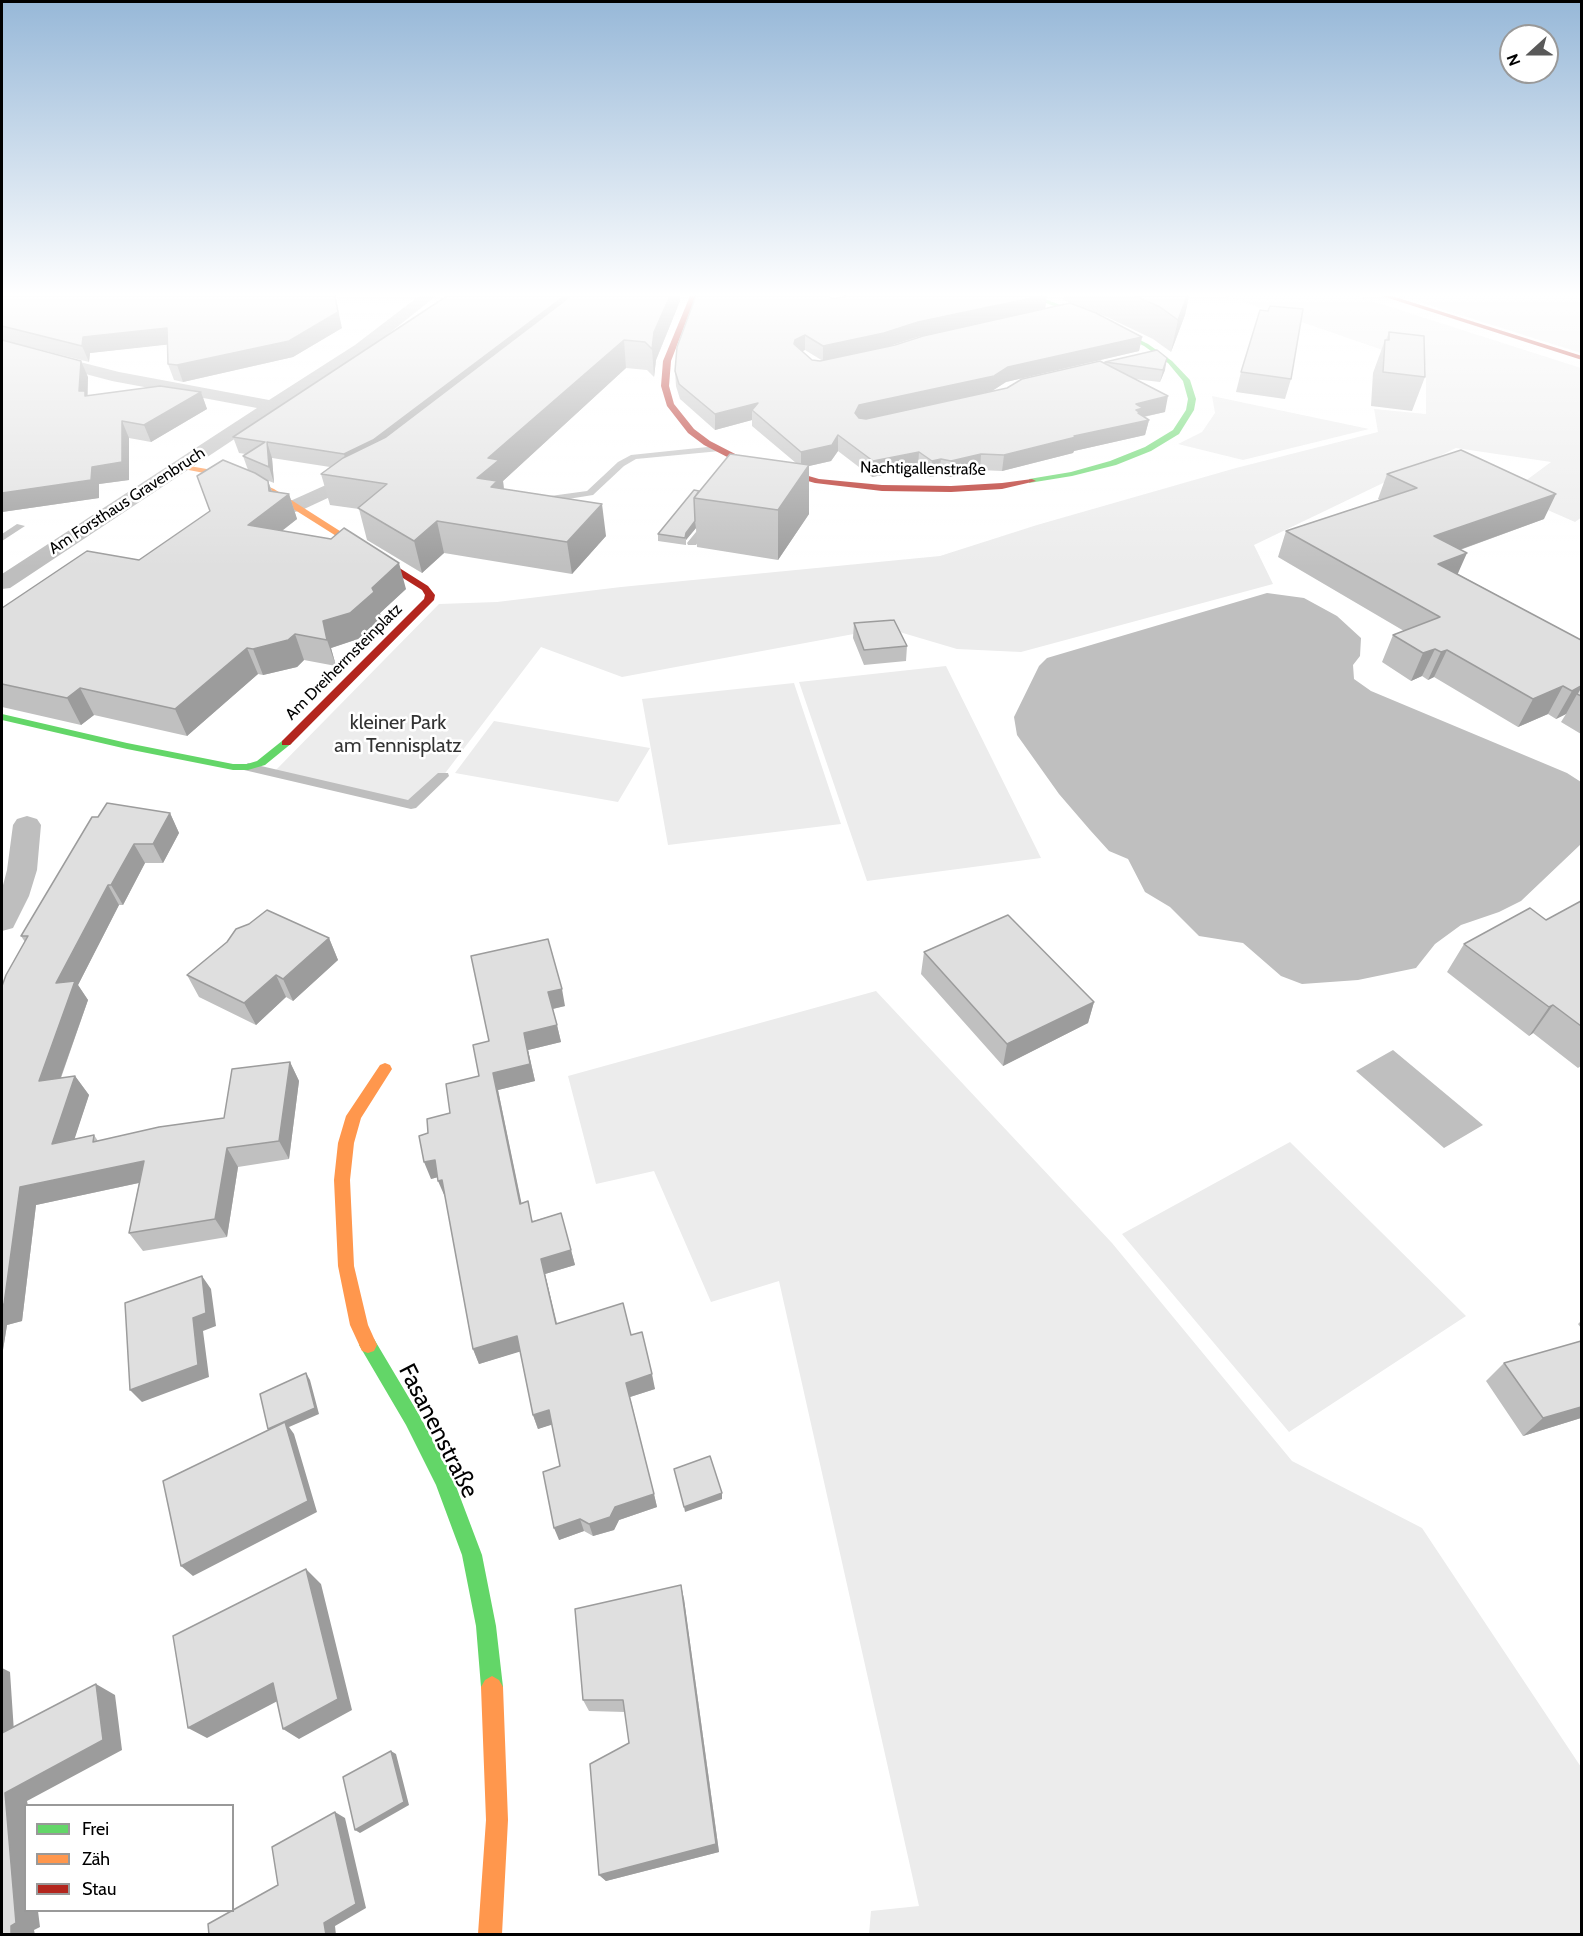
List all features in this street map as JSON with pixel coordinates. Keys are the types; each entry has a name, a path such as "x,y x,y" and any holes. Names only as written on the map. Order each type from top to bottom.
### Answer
{"street":[{"path":"171,386 272,406"},
{"name":"Am Forsthaus Gravenbruch","path":"2,583 302,386"},
{"name":"Nachtigallenstraße","path":"665,386 670,404 680,419 698,437 751,469 828,482 882,488 951,489 1018,484 1094,469 1148,449 1176,432 1183,423 1190,410 1189,386"},
{"name":"Am Dreiherrnsteinplatz","path":"181,466 254,482 412,579 425,588 430,595 424,606 276,753 261,763 248,767"},
{"path":"295,506 377,466"},
{"path":"2,717 127,746 233,767 248,767"},
{"path":"2,920 14,896 22,870 27,825"},
{"name":"Fasanenstraße","path":"385,1069 354,1116 346,1143 342,1180 346,1266 359,1325 373,1356 412,1419 444,1480 472,1555 486,1626 494,1706 497,1820 490,1935"}],"lane":[{"path":"530,501 590,494 621,464 633,457 717,449"},
{"path":"692,543 713,517"},
{"path":"2,538 20,526"},
{"path":"248,767 411,805 443,776"}],"green space":[{"name":"kleiner Park am Tennisplatz","path":"1426,386 1581,386 1582,517 1575,522 1509,493 1551,462 1456,448 1254,545 1273,584 1021,652 957,649 886,628 622,677 541,647 443,776 411,805 273,773 439,604 497,602 621,587 940,556 1037,525 1236,468 1378,432 1374,409 1426,414"},
{"path":"1212,396 1369,429 1243,460 1178,444 1202,432 1215,413"},
{"path":"946,666 1041,858 867,881 799,682"},
{"path":"794,683 841,824 668,845 642,699"},
{"path":"494,721 650,748 618,802 455,773"},
{"path":"876,991 1112,1243 1292,1461 1422,1528 1581,1767 1581,1934 869,1934 871,1911 919,1906 779,1281 711,1302 654,1171 596,1184 568,1076"},
{"path":"1290,1142 1466,1316 1289,1432 1122,1234"}],"shaded area":[{"path":"1267,593 1304,598 1337,616 1361,638 1360,656 1353,665 1354,679 1371,691 1567,773 1581,782 1581,844 1521,901 1499,912 1461,925 1435,944 1416,968 1358,980 1302,984 1281,976 1243,943 1199,936 1170,907 1145,892 1128,859 1109,851 1090,830 1059,794 1017,735 1014,717 1039,666 1047,658"},
{"path":"1393,1050 1483,1125 1444,1148 1356,1071"}],"building":[{"path":"2,386 79,386 79,391 85,391 85,396 157,386 201,392 144,425 122,421 122,462 92,467 91,480 2,493"},
{"path":"310,386 444,386 373,440 344,454 267,442 269,467 243,456 265,442 233,437"},
{"path":"452,386 571,386 488,458 499,460 477,478 497,481 491,487 602,504 567,542 437,521 414,541 358,508 387,484 321,474 343,458 386,437"},
{"path":"682,386 946,386 859,405 855,413 859,418 866,419 1010,386 1149,386 1168,396 1136,404 1143,408 1136,410 1141,413 1138,413 1149,420 1074,436 1076,437 1004,455 981,454 951,461 941,459 932,461 919,452 873,461 838,435 832,445 801,452 752,410 758,403 715,414"},
{"path":"1461,450 1556,494 1434,536 1467,553 1438,564 1581,640 1581,686 1572,691 1563,686 1533,699 1447,650 1441,652 1435,649 1423,653 1393,635 1440,617 1286,531 1417,488 1387,474"},
{"path":"730,454 809,465 778,510 694,498"},
{"path":"223,460 268,481 269,491 289,494 248,525 331,539 344,528 399,563 372,588 374,592 350,613 323,621 327,640 295,634 288,640 253,649 247,648 175,709 80,688 67,698 2,684 2,608 87,551 139,560 210,511 197,476"},
{"path":"694,490 699,491 694,498 695,521 685,538 658,534"},
{"path":"894,620 907,646 864,650 854,623"},
{"path":"107,803 170,813 153,844 134,844 111,885 108,885 56,983 75,981 39,1081 75,1076 52,1144 94,1135 93,1142 159,1127 224,1118 232,1069 290,1062 279,1141 227,1148 215,1219 129,1233 144,1161 20,1187 4,1304 2,1305 2,986 28,936 21,936 92,817 98,817"},
{"path":"1581,901 1581,1026 1553,1005 1549,1007 1464,944 1530,908 1546,920"},
{"path":"267,910 329,938 283,979 276,975 244,1003 187,975 227,942 236,929 249,924"},
{"path":"1008,915 1094,1002 1007,1044 924,952"},
{"path":"548,939 562,989 548,992 557,1025 524,1033 530,1064 493,1073 520,1204 528,1201 532,1222 561,1213 571,1250 541,1259 556,1324 623,1303 631,1335 642,1332 652,1374 626,1383 654,1494 615,1507 610,1517 589,1524 580,1519 554,1528 543,1472 560,1466 549,1410 533,1415 517,1336 473,1349 442,1180 438,1181 435,1160 424,1162 419,1136 428,1133 427,1119 450,1113 446,1084 479,1076 473,1045 489,1041 471,956"},
{"path":"202,1276 206,1313 193,1318 198,1365 130,1390 125,1303"},
{"path":"1581,1341 1581,1407 1543,1418 1504,1363"},
{"path":"306,1373 315,1408 268,1429 260,1394"},
{"path":"285,1422 308,1501 181,1566 163,1481"},
{"path":"710,1456 722,1493 684,1507 674,1469"},
{"path":"306,1569 338,1699 283,1729 273,1683 188,1728 173,1636"},
{"path":"681,1585 716,1844 599,1875 590,1764 629,1743 623,1700 583,1700 575,1609"},
{"path":"96,1684 103,1740 5,1793 16,1923 11,1926 11,1935 2,1935 2,1733"},
{"path":"391,1751 404,1802 355,1830 343,1777"},
{"path":"335,1812 356,1904 324,1923 326,1935 209,1935 208,1924 230,1912 234,1912 234,1910 278,1885 272,1847"}],"traffic: fast":[{"path":"1032,481 1072,474 1113,463 1148,449 1176,432 1190,410 1192,399 1188,386"},
{"path":"2,717 127,746 233,767 248,767 261,763 286,743"},
{"path":"368,1345 412,1419 444,1480 472,1555 486,1626 492,1687"}],"traffic: slow":[{"path":"181,466 238,477 271,491 371,554"},
{"path":"368,1345 359,1325 346,1266 342,1180 346,1143 354,1116 385,1069"},
{"path":"490,1934 497,1820 492,1687"}],"traffic: jam":[{"path":"665,386 670,404 691,431 707,443 736,458 818,481 882,488 951,489 1002,486 1032,481"},
{"path":"286,743 429,600 430,595 425,588 371,554"}]}
